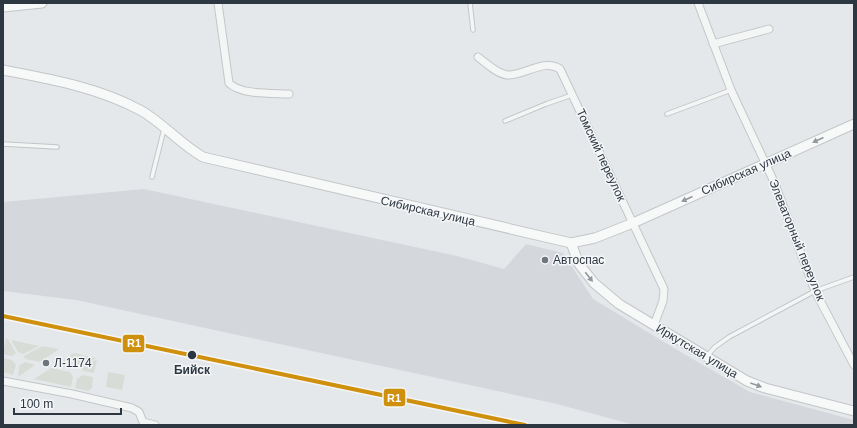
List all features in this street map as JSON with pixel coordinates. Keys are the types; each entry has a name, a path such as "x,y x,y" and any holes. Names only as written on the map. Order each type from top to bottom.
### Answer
{"street":[{"path":"3,7 42,3"},
{"path":"218,3 229,83 234,88 253,92 289,94"},
{"name":"Элеваторный переулок","path":"698,3 731,90 777,188 815,291 854,365"},
{"path":"713,44 769,29"},
{"name":"Томский переулок","path":"478,57 496,70 506,75 549,66 555,66 560,69 664,289 663,301 654,325"},
{"name":"Сибирская улица","path":"3,70 73,84 113,98 141,111 189,149 203,157 224,164 571,243 596,238 633,223 854,124"},
{"name":"Иркутская улица","path":"571,243 579,264 594,283 619,304 747,382 854,411"},
{"path":"3,381 132,408 139,412 142,424 154,425"}],"lane":[{"path":"470,3 473,30"},
{"path":"668,114 731,90"},
{"path":"505,121 572,95"},
{"path":"152,177 164,129"},
{"path":"3,144 57,147"},
{"path":"707,357 715,347 729,336 815,291 854,277"}],"shaded area":[{"path":"144,189 457,256 504,269 526,244 563,253 593,299 684,354 750,392 854,420 854,425 634,425 557,404 76,300 3,291 3,202"},
{"path":"6,338 16,353 12,356 3,354"},
{"path":"11,340 39,346 23,354 18,352"},
{"path":"42,346 59,349 40,362 25,359 24,356"},
{"path":"74,353 96,358 81,367 75,365 70,355"},
{"path":"68,357 73,365 70,368 54,366"},
{"path":"3,358 12,360 16,365 13,375 3,372"},
{"path":"97,359 94,373 83,371 82,368"},
{"path":"25,362 35,365 18,377 19,366"},
{"path":"51,368 70,372 73,377 71,387 34,379"},
{"path":"108,372 125,375 122,390 106,387"},
{"path":"83,375 93,377 92,388 88,391 75,388 77,379"}],"transit line":[{"name":"R1","path":"3,316 525,425"}],"place":[{"name":"Автоспас","path":"545,260"},
{"name":"Бийск","path":"192,355"},
{"name":"Л-1174","path":"46,363"}]}
